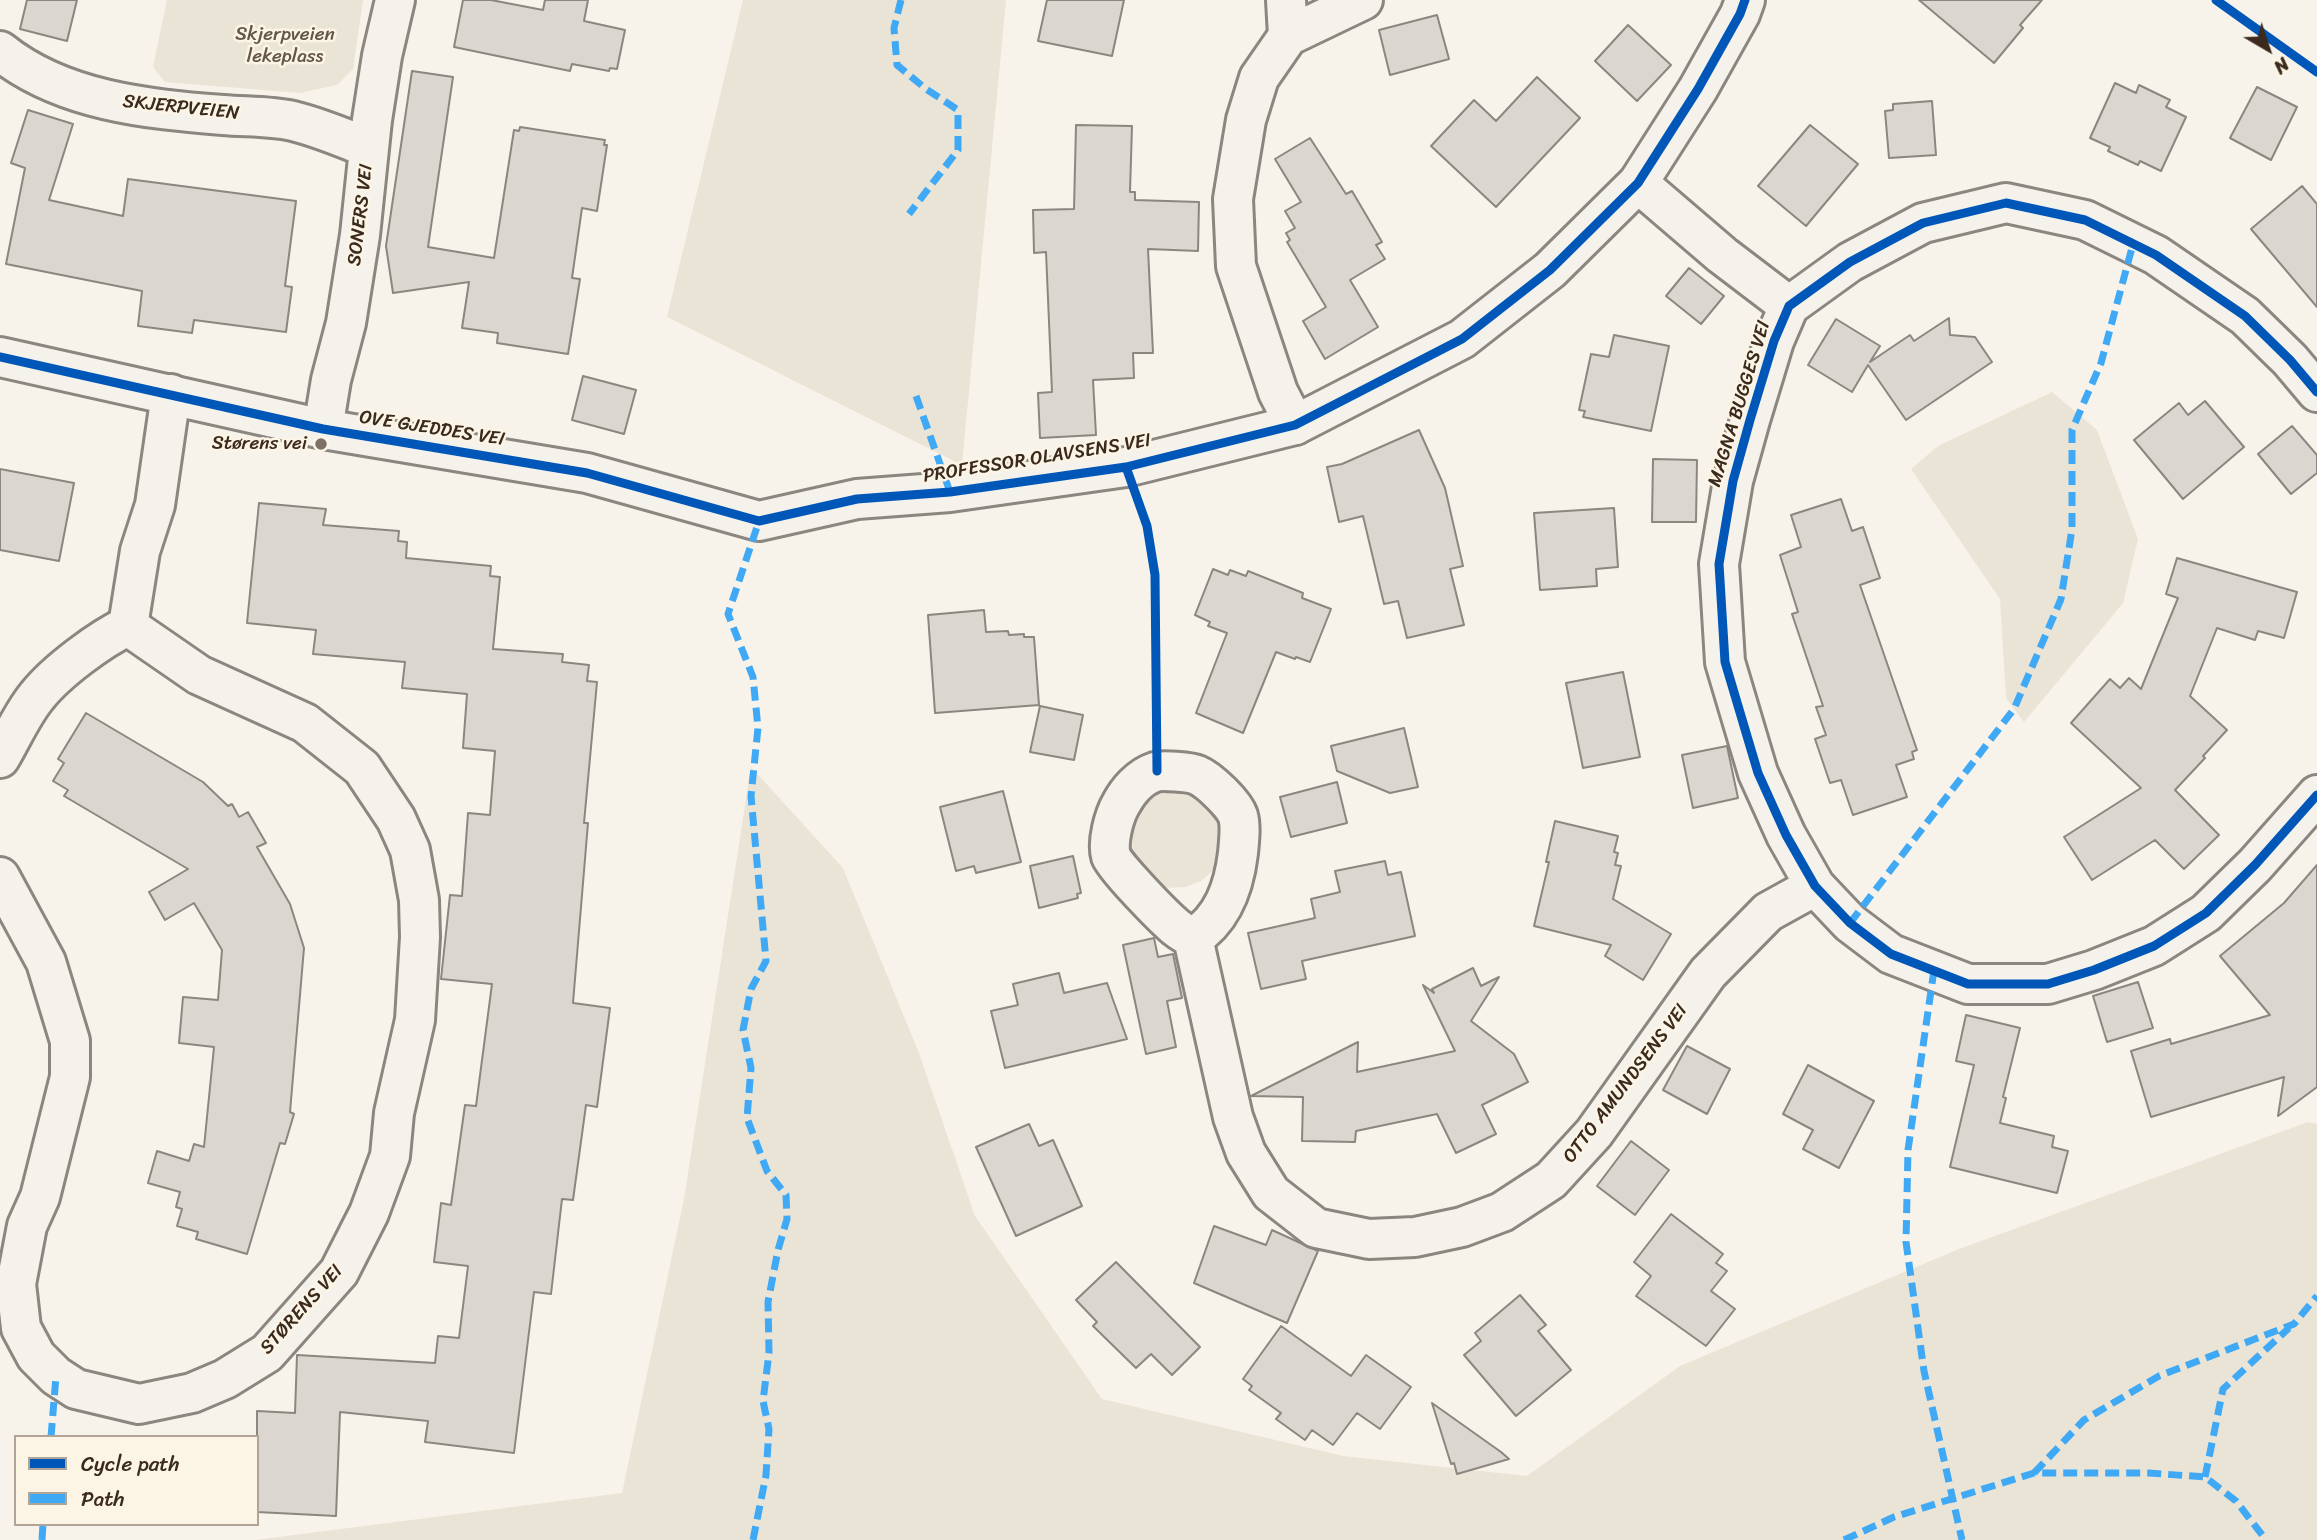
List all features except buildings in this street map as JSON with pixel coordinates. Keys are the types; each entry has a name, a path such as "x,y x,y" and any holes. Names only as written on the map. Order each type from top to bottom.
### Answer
{"street":[{"name":"SONERS VEI","path":"323,429 331,380 346,323 382,56 395,0"},
{"path":"1295,425 1278,392 1236,266 1233,199 1246,120 1259,78 1287,18 1363,0"},
{"name":"PROFESSOR OLAVSENS VEI","path":"858,499 950,492 1126,467 1295,425 1462,340 1550,270 1638,183 1699,89 1745,0"},
{"name":"SKJERPVEIEN","path":"0,51 13,62 62,86 97,97 146,107 292,121 369,148"},
{"name":"MAGNA BUGGES VEI","path":"1638,183 1722,255 1789,306"},
{"name":"MAGNA BUGGES VEI","path":"2317,392 2290,360 2245,316 2156,255 2085,220 2006,204 1923,223 1850,262 1789,306 1774,341 1740,457 1719,564 1725,662 1754,761 1786,835 1815,886 1850,923 1892,954 1968,984 2048,984 2094,970 2154,946 2206,913 2255,865 2317,795"},
{"name":"OVE GJEDDES VEI","path":"0,358 323,429 587,472 759,521 858,499"},
{"path":"0,758 37,696 82,655 111,634 128,626 140,551 155,505 172,394"},
{"name":"STØRENS VEI","path":"0,877 46,962 70,1041 70,1077 40,1197 27,1226 16,1284 21,1328 36,1356 56,1376 76,1389 139,1404 192,1393 225,1379 267,1353 339,1272 369,1213 390,1156 394,1113 415,1020 420,937 419,900 410,850 390,810 362,768 305,723 199,675 128,626"},
{"name":"OTTO AMUNDSENS VEI","path":"1193,938 1233,1116 1246,1153 1271,1193 1316,1228 1369,1239 1415,1237 1462,1227 1502,1212 1551,1180 1594,1133 1708,973 1768,912 1815,886"}],"green space":[{"name":"Skjerpveien lekeplass","path":"167,0 363,0 353,69 337,85 300,93 165,82 153,67"},
{"path":"743,0 1006,0 962,465 667,317"},
{"path":"2052,392 2097,430 2138,539 2123,603 2024,722 2006,698 2000,599 1911,469 1938,446"},
{"path":"751,767 843,868 919,1053 975,1216 1102,1399 1343,1456 1527,1476 1680,1366 1959,1249 2308,1122 2317,1124 2317,1540 255,1540 622,1493 684,1199"},
{"path":"1158,788 1191,788 1225,822 1223,855 1215,869 1201,881 1185,887 1167,888 1150,882 1127,856 1125,823"}],"marked path":[{"path":"901,0 894,28 897,65 958,110 958,150 909,214"},
{"path":"1850,923 2014,709 2061,599 2072,529 2072,430 2101,363 2133,244"},
{"path":"916,396 950,492"},
{"path":"753,1540 766,1475 769,1429 763,1401 769,1353 768,1302 787,1219 786,1195 767,1171 747,1118 751,1068 743,1030 751,989 766,961 751,796 758,728 753,677 728,614 759,521"},
{"path":"1934,970 1908,1150 1906,1242 1924,1371 1962,1540"},
{"path":"2034,1473 2084,1420 2159,1376 2294,1324 2317,1296"},
{"path":"2205,1477 2223,1389 2289,1328"},
{"path":"51,1435 56,1376"},
{"path":"1844,1540 1894,1517 2034,1473 2149,1473 2205,1477 2236,1501 2266,1540"},
{"path":"42,1540 43,1526"}],"cycle path":[{"path":"0,357 323,429 587,473 759,521 857,499 950,492 1126,467 1295,425 1462,339 1550,270 1638,183 1698,89 1740,14 1745,0"},
{"path":"2216,0 2317,72"},
{"path":"2317,392 2290,360 2245,316 2156,255 2085,220 2006,203 1923,223 1850,262 1789,306 1774,341 1733,481 1719,564 1725,662 1758,773 1786,835 1815,886 1850,923 1891,954 1968,984 2048,984 2094,970 2154,946 2206,913 2255,865 2317,795"},
{"path":"1126,467 1147,526 1155,575 1157,771"}],"place":[{"name":"Størens vei","path":"321,444"}]}
